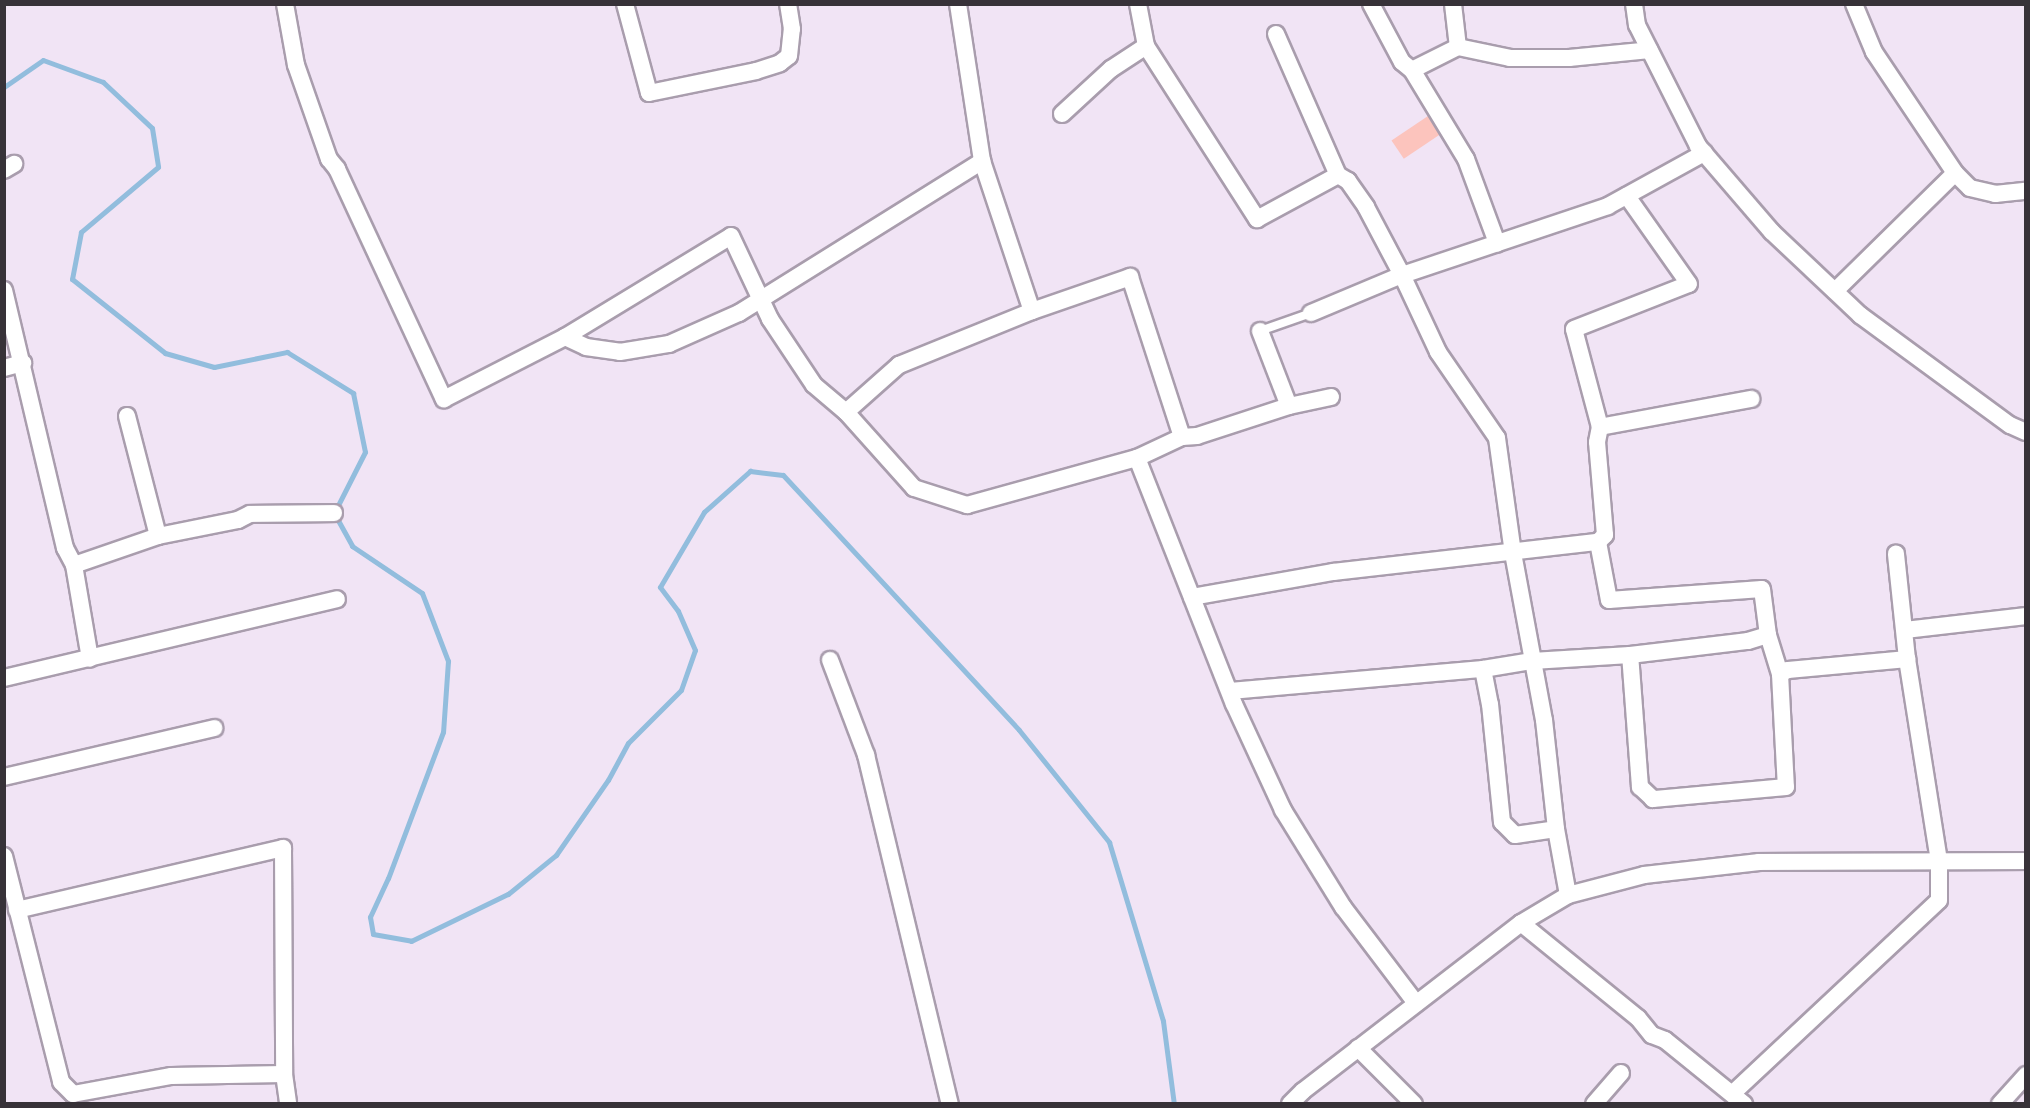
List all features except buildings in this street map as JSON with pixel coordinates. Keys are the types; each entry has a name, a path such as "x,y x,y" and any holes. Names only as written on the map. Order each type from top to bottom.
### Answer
{"street":[{"path":"285,4 296,65 329,159 337,169 444,399 565,337 731,236 770,319 814,385 846,412 914,488 967,506 1137,458 1182,437 1197,436 1289,406 1331,397"},
{"path":"625,4 649,93 780,63 789,56 792,29 788,4"},
{"path":"958,4 982,160 1032,311"},
{"path":"1138,4 1146,46 1257,219 1338,175"},
{"path":"1371,4 1402,62 1412,70 1466,159 1497,243"},
{"path":"1453,4 1458,47"},
{"path":"1634,4 1637,25 1698,146 1772,232 1860,315 2010,425 2025,432"},
{"path":"1854,4 1874,52 1955,173 1970,188 1995,194 2025,191"},
{"path":"1276,34 1338,175 1348,181 1366,207 1402,275 1438,352 1497,438 1513,553 1544,720 1556,829 1568,895"},
{"path":"1062,114 1111,69 1146,46"},
{"path":"1412,70 1458,47 1510,58 1569,58 1650,50"},
{"path":"1311,313 1402,275 1608,206 1704,153"},
{"path":"565,337 586,347 620,352 669,344 739,313 982,160"},
{"path":"1834,291 1955,173"},
{"path":"1192,597 1333,572 1598,542 1605,535 1597,442 1600,427 1574,329 1689,284 1627,196"},
{"path":"846,412 899,365 1032,311 1130,277 1182,437"},
{"path":"4,290 65,548 74,565 90,659"},
{"path":"1260,332 1289,406"},
{"path":"4,368 22,363"},
{"path":"1600,427 1751,399"},
{"path":"127,416 158,536"},
{"path":"1137,458 1230,691 1282,810 1343,907 1416,1003"},
{"path":"74,565 158,536 238,520 250,514 334,513"},
{"path":"1598,542 1609,600 1761,589 1768,635 1780,674 1786,787 1653,799 1640,787 1630,655"},
{"path":"1521,923 1638,1018 1652,1035 1665,1040 1739,1098 1939,900 1939,861 1907,659 1896,554"},
{"path":"4,678 337,599"},
{"path":"1905,630 2025,616"},
{"path":"1230,691 1483,669 1532,661 1630,655 1748,641 1768,635"},
{"path":"1780,674 1788,670 1907,659"},
{"path":"830,660 866,755 950,1104"},
{"path":"1483,669 1490,704 1502,822 1515,835 1556,829"},
{"path":"4,777 214,728"},
{"path":"17,910 283,848 284,1074 288,1104"},
{"path":"4,856 61,1082 73,1094 171,1076 284,1074"},
{"path":"1290,1104 1358,1048 1521,923 1568,895 1644,875 1759,862 2025,861"},
{"path":"1358,1048 1414,1104"},
{"path":"1594,1104 1621,1073"},
{"path":"2000,1104 2025,1076"}],"lane":[{"path":"1260,332 1311,313"}],"waterway":[{"path":"4,87 43,60 103,82 152,128 158,167 81,232 72,279 165,353 214,367 287,352 353,393 365,452 334,513 352,546 422,593 448,661 443,732 388,878 370,917 373,934 411,941 508,894 556,855 608,780 628,743 681,690 695,650 678,611 660,587 704,512 750,471 783,475 1019,730 1109,842 1163,1021 1174,1104"}]}
